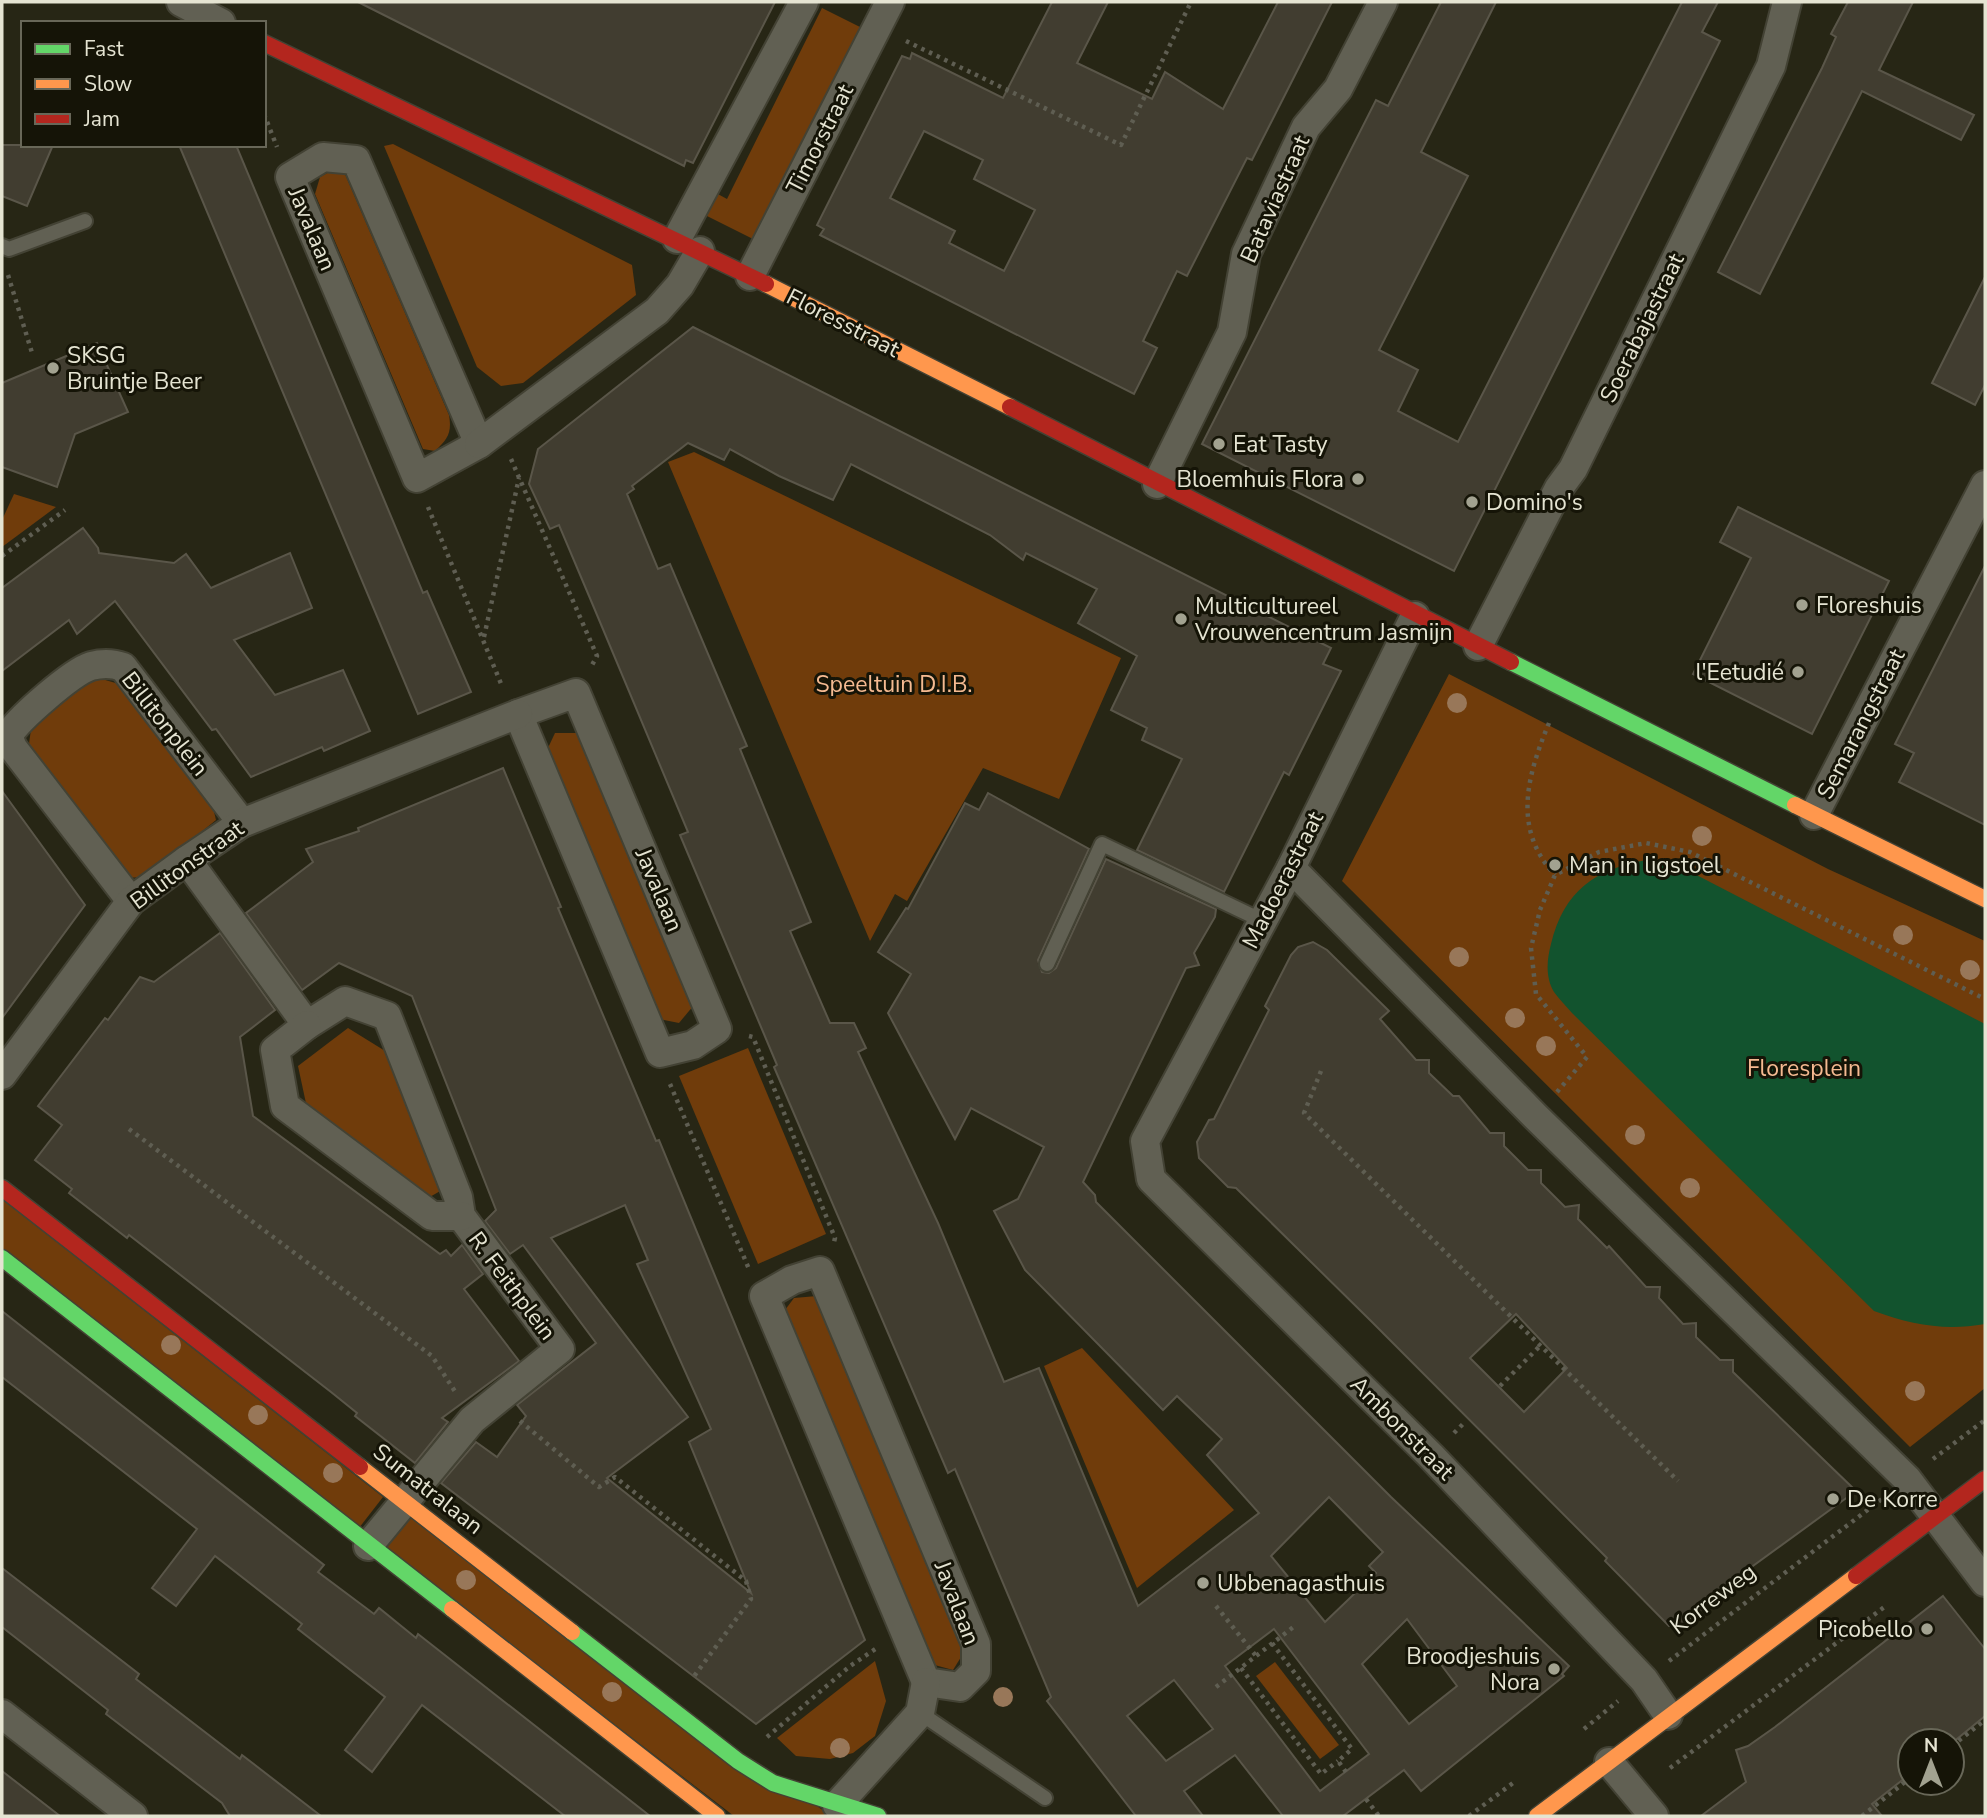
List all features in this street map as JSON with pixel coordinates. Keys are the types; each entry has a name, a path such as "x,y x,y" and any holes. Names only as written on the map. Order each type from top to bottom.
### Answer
{"street":[{"path":"181,2 217,21"},
{"path":"417,478 489,438 657,311 680,285 689,245 804,2"},
{"name":"Timorstraat","path":"750,276 890,2"},
{"name":"Bataviastraat","path":"1157,484 1232,331 1246,254 1306,127 1338,89 1383,2"},
{"name":"Soerabajastraat","path":"1478,646 1559,488 1573,469 1771,66 1787,2"},
{"name":"Floresstraat","path":"266,44 689,245 1415,616"},
{"name":"Javalaan","path":"417,478 290,177 323,157 356,160 489,438"},
{"name":"Semarangstraat","path":"1814,815 1985,485"},
{"path":"1415,616 1564,687 1985,899"},
{"name":"Madoerastraat","path":"1145,1141 1291,868 1415,616"},
{"name":"Billitonplein","path":"131,901 13,748 8,736 17,720 88,667 110,663 123,667 242,823"},
{"path":"576,693 518,714 660,1053 693,1045 718,1029"},
{"name":"Javalaan","path":"576,693 718,1029"},
{"name":"Billitonstraat","path":"2,1075 131,901 187,860 242,823 518,714"},
{"path":"187,860 307,1025"},
{"path":"1291,868 1536,1117 1907,1479 1985,1582"},
{"name":"R. Feithplein","path":"368,1546 403,1499 472,1420 560,1349 461,1216 458,1197 387,1016 345,1001 307,1025 275,1050 285,1106 432,1216 461,1216"},
{"name":"Ambonstraat","path":"1145,1141 1151,1179 1431,1456 1644,1680 1668,1715"},
{"name":"Sumatralaan","path":"2,1188 750,1768 773,1783 878,1816"},
{"path":"2,1258 717,1816"},
{"path":"820,1271 792,1280 764,1296 926,1682 920,1713 837,1805"},
{"name":"Javalaan","path":"820,1271 976,1644 976,1671 960,1687 926,1682"},
{"path":"1537,1816 1985,1479"},
{"path":"7,1730 134,1816"},
{"path":"1609,1762 1654,1816"}],"lane":[{"path":"2,246 9,249 85,221"},
{"path":"1047,964 1102,845 1263,921"},
{"path":"920,1713 1045,1798"}],"path":[{"path":"877,27 1121,145 1191,2"},
{"path":"7,271 33,356"},
{"path":"489,438 520,478 597,656 576,693"},
{"path":"417,478 503,688 518,714"},
{"path":"483,639 520,478"},
{"path":"2,556 65,510"},
{"path":"1555,875 1539,858 1530,835 1527,789 1538,751 1564,687"},
{"path":"1536,1117 1587,1057 1536,994 1531,948 1540,910 1555,875 1599,852 1646,843 1690,852 1985,999"},
{"path":"718,1029 753,1037 835,1238 820,1271"},
{"path":"660,1053 749,1269 764,1296"},
{"path":"1321,1071 1304,1113 1678,1481"},
{"path":"129,1129 432,1356 462,1403"},
{"path":"1500,1386 1541,1345"},
{"path":"496,1401 599,1488 615,1477 746,1581 751,1599 698,1671"},
{"name":"Korreweg","path":"1573,1738 1644,1680 1985,1420"},
{"path":"1636,1793 1888,1604"},
{"path":"1216,1606 1256,1656"},
{"path":"1216,1687 1296,1625"},
{"path":"750,1768 769,1734 849,1666 904,1629"},
{"path":"1241,1668 1321,1774 1338,1761 1352,1749 1272,1643"},
{"path":"1966,1735 1985,1720"},
{"path":"1338,1761 1346,1772"},
{"path":"1469,1816 1521,1777"},
{"path":"1862,1816 1896,1790"},
{"path":"1366,1799 1379,1816"}],"green space":[{"path":"822,8 864,29 759,242 705,215 716,193 727,199"},
{"path":"393,144 632,265 636,295 523,383 501,386 477,367 384,146"},
{"path":"329,172 345,174 449,415 448,435 435,451 423,449 315,194 320,177"},
{"name":"Speeltuin D.I.B.","path":"694,452 1121,658 1059,799 983,768 907,901 895,894 870,941 668,462"},
{"path":"14,494 56,507 2,547 2,520"},
{"name":"Floresplein","path":"1449,674 1828,869 1985,941 1985,1388 1910,1447 1342,881"},
{"path":"95,677 119,684 211,799 216,820 146,877 124,878 28,751 32,722"},
{"path":"555,733 582,733 694,1005 679,1023 659,1019 547,750"},
{"path":"348,1028 390,1054 442,1190 428,1198 307,1108 298,1066"},
{"path":"748,1048 826,1234 758,1264 679,1076"},
{"path":"2,1199 383,1497 359,1528 2,1248"},
{"path":"817,1296 966,1649 953,1670 931,1664 782,1314 794,1298"},
{"path":"1082,1348 1234,1510 1137,1588 1044,1366"},
{"path":"403,1512 831,1816 734,1816 379,1544"},
{"path":"875,1661 886,1701 875,1736 853,1753 830,1759 796,1756 777,1738"},
{"path":"1275,1662 1339,1745 1320,1759 1256,1676"}],"shaded area":[{"path":"1647,860 1681,867 1985,1024 1985,1324 1942,1327 1902,1320 1874,1311 1572,1013 1554,992 1548,974 1550,950 1557,926 1573,897 1584,886 1612,869"}],"building":[{"path":"358,2 775,2 693,163 686,160 684,166"},
{"path":"1052,2 1108,2 1077,63 1152,99 1165,72 1223,109 1278,2 1332,2 1252,160 1247,158 1187,276 1177,271 1143,341 1157,348 1134,394 820,235 824,229 817,225 902,56 910,59 912,53 1003,98","holes":["924,131 983,160 974,179 1035,210 1004,271 949,243 955,231 890,198"]},
{"path":"1441,2 1496,2 1421,152 1468,176 1379,350 1418,370 1398,411 1458,442 1682,2 1718,2 1702,32 1720,41 1454,571 1202,444 1376,100 1388,106"},
{"path":"1848,2 1913,2 1879,70 1974,115 1961,140 1862,91 1760,294 1718,272 1822,68 1836,37 1831,34"},
{"path":"2,145 52,147 27,206 2,196"},
{"path":"180,147 237,147 423,593 427,591 471,692 418,714"},
{"path":"1985,277 1985,385 1975,405 1932,383"},
{"path":"693,327 1331,648 1323,664 1341,671 1289,775 1284,772 1224,892 1137,850 1182,759 1142,740 1147,728 1111,710 1137,656 1078,623 1097,589 1026,553 1023,560 990,535 851,464 833,500 779,476 730,449 724,460 688,443 632,486 634,489 627,494 658,569 670,564 747,746 740,749 811,922 790,931 830,1023 854,1023 866,1048 858,1052 938,1223 1004,1382 1039,1368 1138,1606 1259,1513 1207,1455 1222,1439 1177,1396 1163,1410 1025,1270 994,1211 1018,1199 1044,1147 971,1108 955,1139 888,1013 911,974 878,952 906,908 908,909 965,803 979,810 988,793 1089,849 1038,960 1042,972 1049,973 1056,968 1106,859 1216,909 1215,917 1194,953 1199,965 1186,968 1083,1182 1095,1195 1096,1202 1391,1497 1569,1666 1562,1674 1564,1676 1421,1791 1404,1770 1343,1816 1283,1816 1235,1755 1184,1791 1203,1816 1136,1816 1047,1701 1051,1697 955,1469 948,1473 774,1067 777,1065 680,835 688,832 559,525 550,529 529,484 538,449","holes":["1329,1497 1383,1552 1369,1566 1376,1573 1325,1622 1271,1556","1407,1619 1457,1686 1409,1724 1362,1664","1274,1629 1369,1754 1320,1791 1225,1666","1174,1680 1213,1729 1166,1761 1127,1716"]},
{"path":"97,343 128,412 75,434 57,487 2,467 2,383"},
{"name":"Floreshuis","path":"1738,507 1889,581 1812,734 1693,674 1751,558 1720,542"},
{"path":"83,528 99,553 174,563 186,554 211,588 290,553 312,608 234,640 275,695 343,670 370,731 324,751 322,747 251,777 216,729 212,730 115,601 77,634 69,620 2,671 2,588"},
{"path":"1985,566 1985,825 1899,782 1914,753 1895,744"},
{"path":"503,768 561,907 558,908 656,1141 659,1140 865,1640 756,1724 441,1483 476,1442 497,1457 526,1416 517,1405 596,1343 523,1245 510,1254 485,1221 496,1210 412,996 339,963 302,990 246,913 313,862 306,849 359,831 358,828","holes":["625,1205 648,1260 637,1264 711,1429 689,1442 751,1593 607,1478 688,1417 551,1238"]},
{"path":"2,791 85,905 2,1018"},
{"path":"220,933 275,1010 240,1037 253,1116 440,1254 446,1250 451,1256 462,1245 483,1274 464,1289 519,1361 442,1418 448,1422 415,1463 355,1416 357,1413 331,1392 129,1235 127,1238 69,1193 72,1189 35,1160 62,1125 38,1106 105,1018 108,1020 140,977 154,982"},
{"path":"1313,942 1327,950 1389,1011 1380,1019 1416,1060 1429,1060 1429,1073 1453,1096 1459,1096 1490,1133 1504,1133 1504,1146 1528,1170 1541,1170 1541,1183 1565,1207 1579,1205 1578,1219 1607,1248 1609,1246 1646,1287 1660,1287 1659,1298 1683,1324 1696,1323 1696,1337 1720,1360 1733,1360 1733,1372 1856,1491 1713,1595 1716,1598 1682,1626 1669,1626 1605,1561 1607,1558 1372,1322 1236,1188 1228,1187 1199,1158 1197,1142 1209,1120 1214,1119 1269,1010 1265,1006 1291,955 1298,947","holes":["1516,1314 1567,1368 1524,1412 1470,1358"]},
{"path":"2,1311 324,1565 318,1572 374,1614 379,1608 416,1638 418,1634 650,1816 565,1816 422,1705 372,1772 345,1750 385,1697 298,1629 302,1624 215,1556 176,1606 152,1588 197,1529 2,1377"},
{"path":"2,1568 139,1674 136,1679 240,1759 242,1755 321,1816 230,1816 222,1803 106,1714 108,1710 2,1627"},
{"path":"1943,1596 1985,1649 1985,1716 1966,1732 1966,1727 1896,1727 1896,1785 1872,1804 1882,1816 1701,1816 1746,1782 1736,1750 1748,1746"},
{"path":"2,1771 60,1816 2,1816"}],"traffic: fast":[{"path":"1511,662 1795,805"},
{"path":"2,1258 452,1609"},
{"path":"572,1632 738,1761 773,1783 878,1816"}],"traffic: slow":[{"path":"766,284 1010,407"},
{"path":"1795,805 1985,899"},
{"path":"360,1467 572,1632"},
{"path":"1537,1816 1856,1576"},
{"path":"452,1609 717,1816"}],"traffic: jam":[{"path":"266,44 766,284"},
{"path":"1010,407 1511,662"},
{"path":"2,1188 360,1467"},
{"path":"1856,1576 1985,1479"}],"place":[{"name":"SKSG Bruintje Beer","path":"53,368"},
{"name":"Eat Tasty","path":"1219,444"},
{"name":"Bloemhuis Flora","path":"1358,479"},
{"name":"Domino's","path":"1472,502"},
{"name":"Floreshuis","path":"1802,605"},
{"name":"Multicultureel Vrouwencentrum Jasmijn","path":"1181,619"},
{"name":"l'Eetudié","path":"1798,672"},
{"name":"Man in ligstoel","path":"1555,865"},
{"name":"De Korre","path":"1833,1499"},
{"name":"Ubbenagasthuis","path":"1203,1583"},
{"name":"Picobello","path":"1927,1629"},
{"name":"Broodjeshuis Nora","path":"1554,1669"}]}
